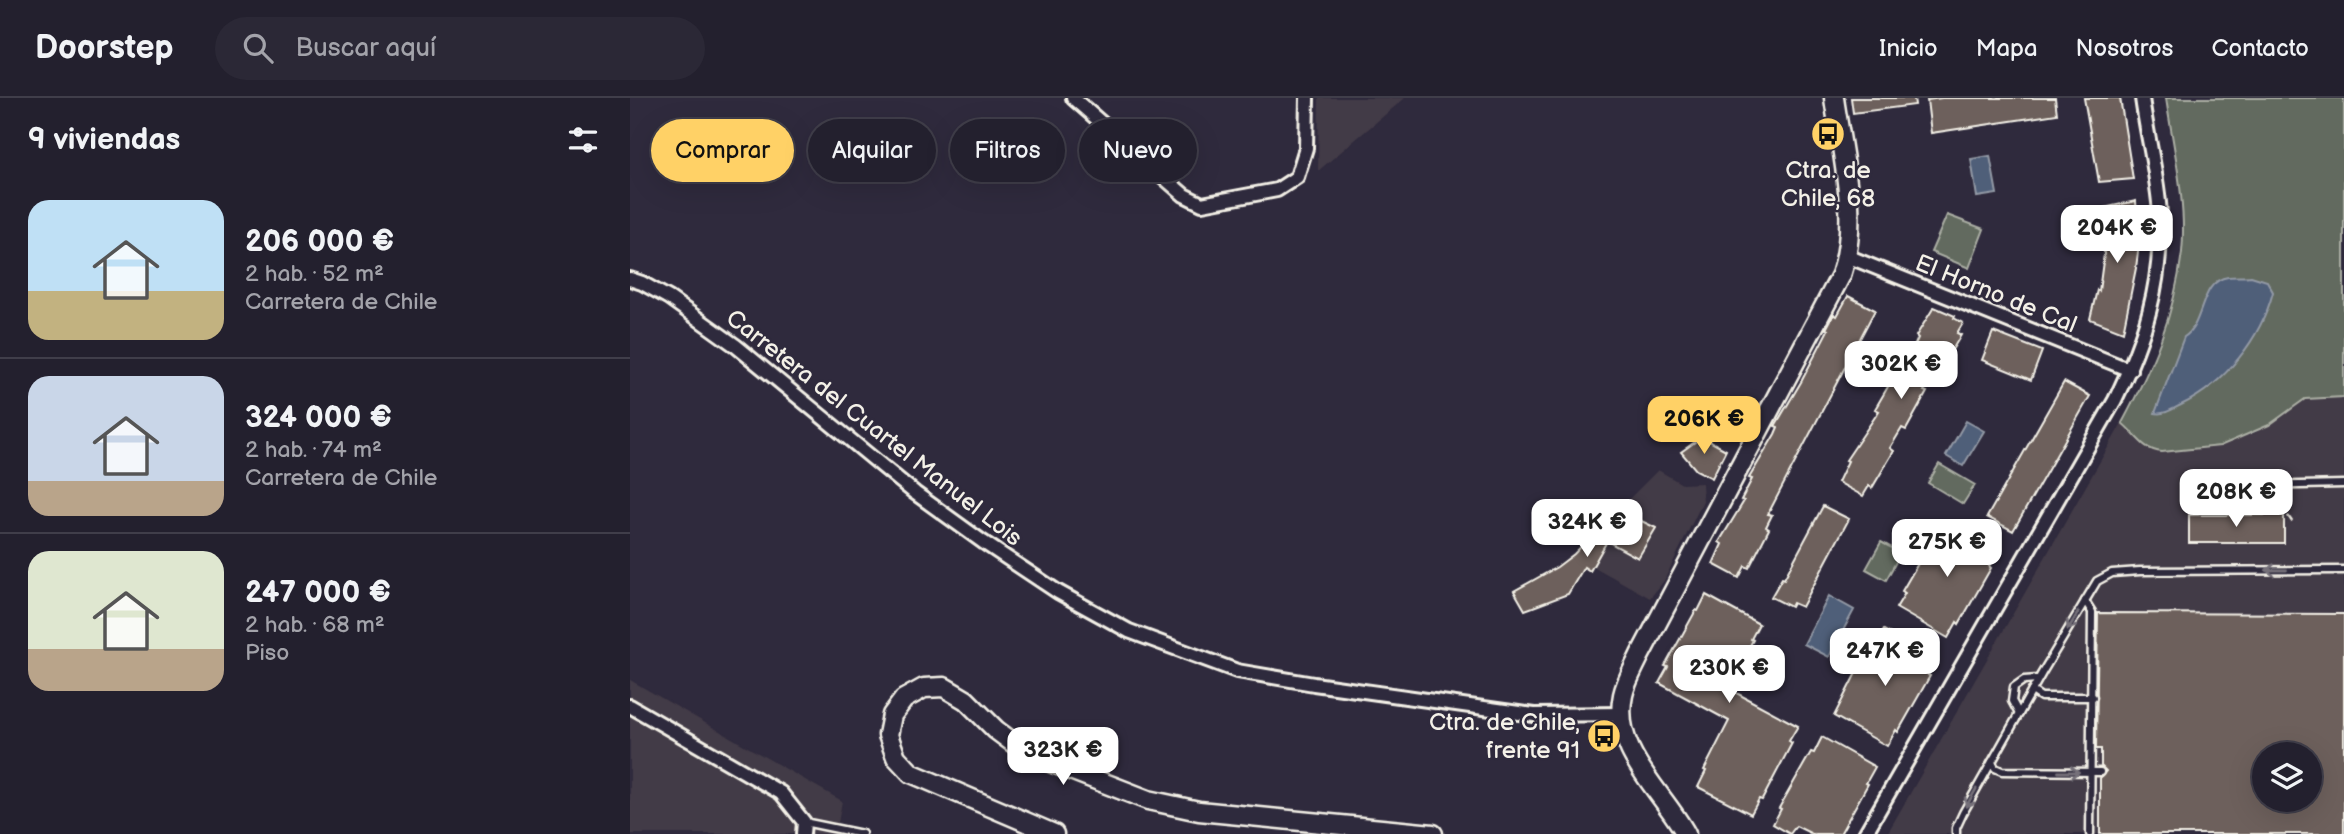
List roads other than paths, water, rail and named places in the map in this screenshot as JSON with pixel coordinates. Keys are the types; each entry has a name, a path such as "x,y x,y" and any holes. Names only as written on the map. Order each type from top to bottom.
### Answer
{"street":[{"path":"1073,98 1184,195 1202,204 1277,190 1297,177 1306,148 1307,98"},
{"path":"1686,834 1630,751 1622,714 1626,686 1841,275 1847,256 1849,204 1834,98"},
{"path":"1865,834 2130,370 2148,319 2158,275 2160,214 2142,98"},
{"name":"El Horno de Cal","path":"1847,256 2130,370"},
{"name":"Carretera del Cuartel Manuel Lois","path":"630,279 669,298 736,346 915,493 983,542 1058,592 1129,631 1237,671 1314,684 1534,715 1622,714"},
{"path":"1054,834 911,773 896,757 888,735 892,715 904,699 924,688 944,687 966,700 996,730 1027,753 1148,800 1199,811 1433,834"},
{"path":"630,706 781,793 803,828"}],"lane":[{"path":"2261,486 2344,484"},
{"path":"1956,834 1959,821 2097,581 2112,573 2344,570"},
{"path":"2085,601 2092,612 2090,834"},
{"path":"2019,714 2012,701 2014,687 2024,680 2039,679"},
{"path":"2032,691 2050,698 2093,697"},
{"path":"1993,762 1995,768 2003,771 2101,772"},
{"path":"803,828 862,834"}],"water":[{"path":"1990,156 1997,194 1977,197 1971,159"},
{"path":"2251,276 2267,281 2273,292 2260,326 2239,358 2197,396 2172,410 2155,413 2184,337 2196,323 2212,286 2228,277"},
{"path":"1966,421 1984,431 1963,466 1946,456"},
{"path":"1829,596 1854,610 1829,657 1804,644"}],"place":[{"name":"Ctra. de Chile, 68","path":"1828,134"},
{"name":"Ctra. de Chile, frente 91","path":"1604,736"}]}
